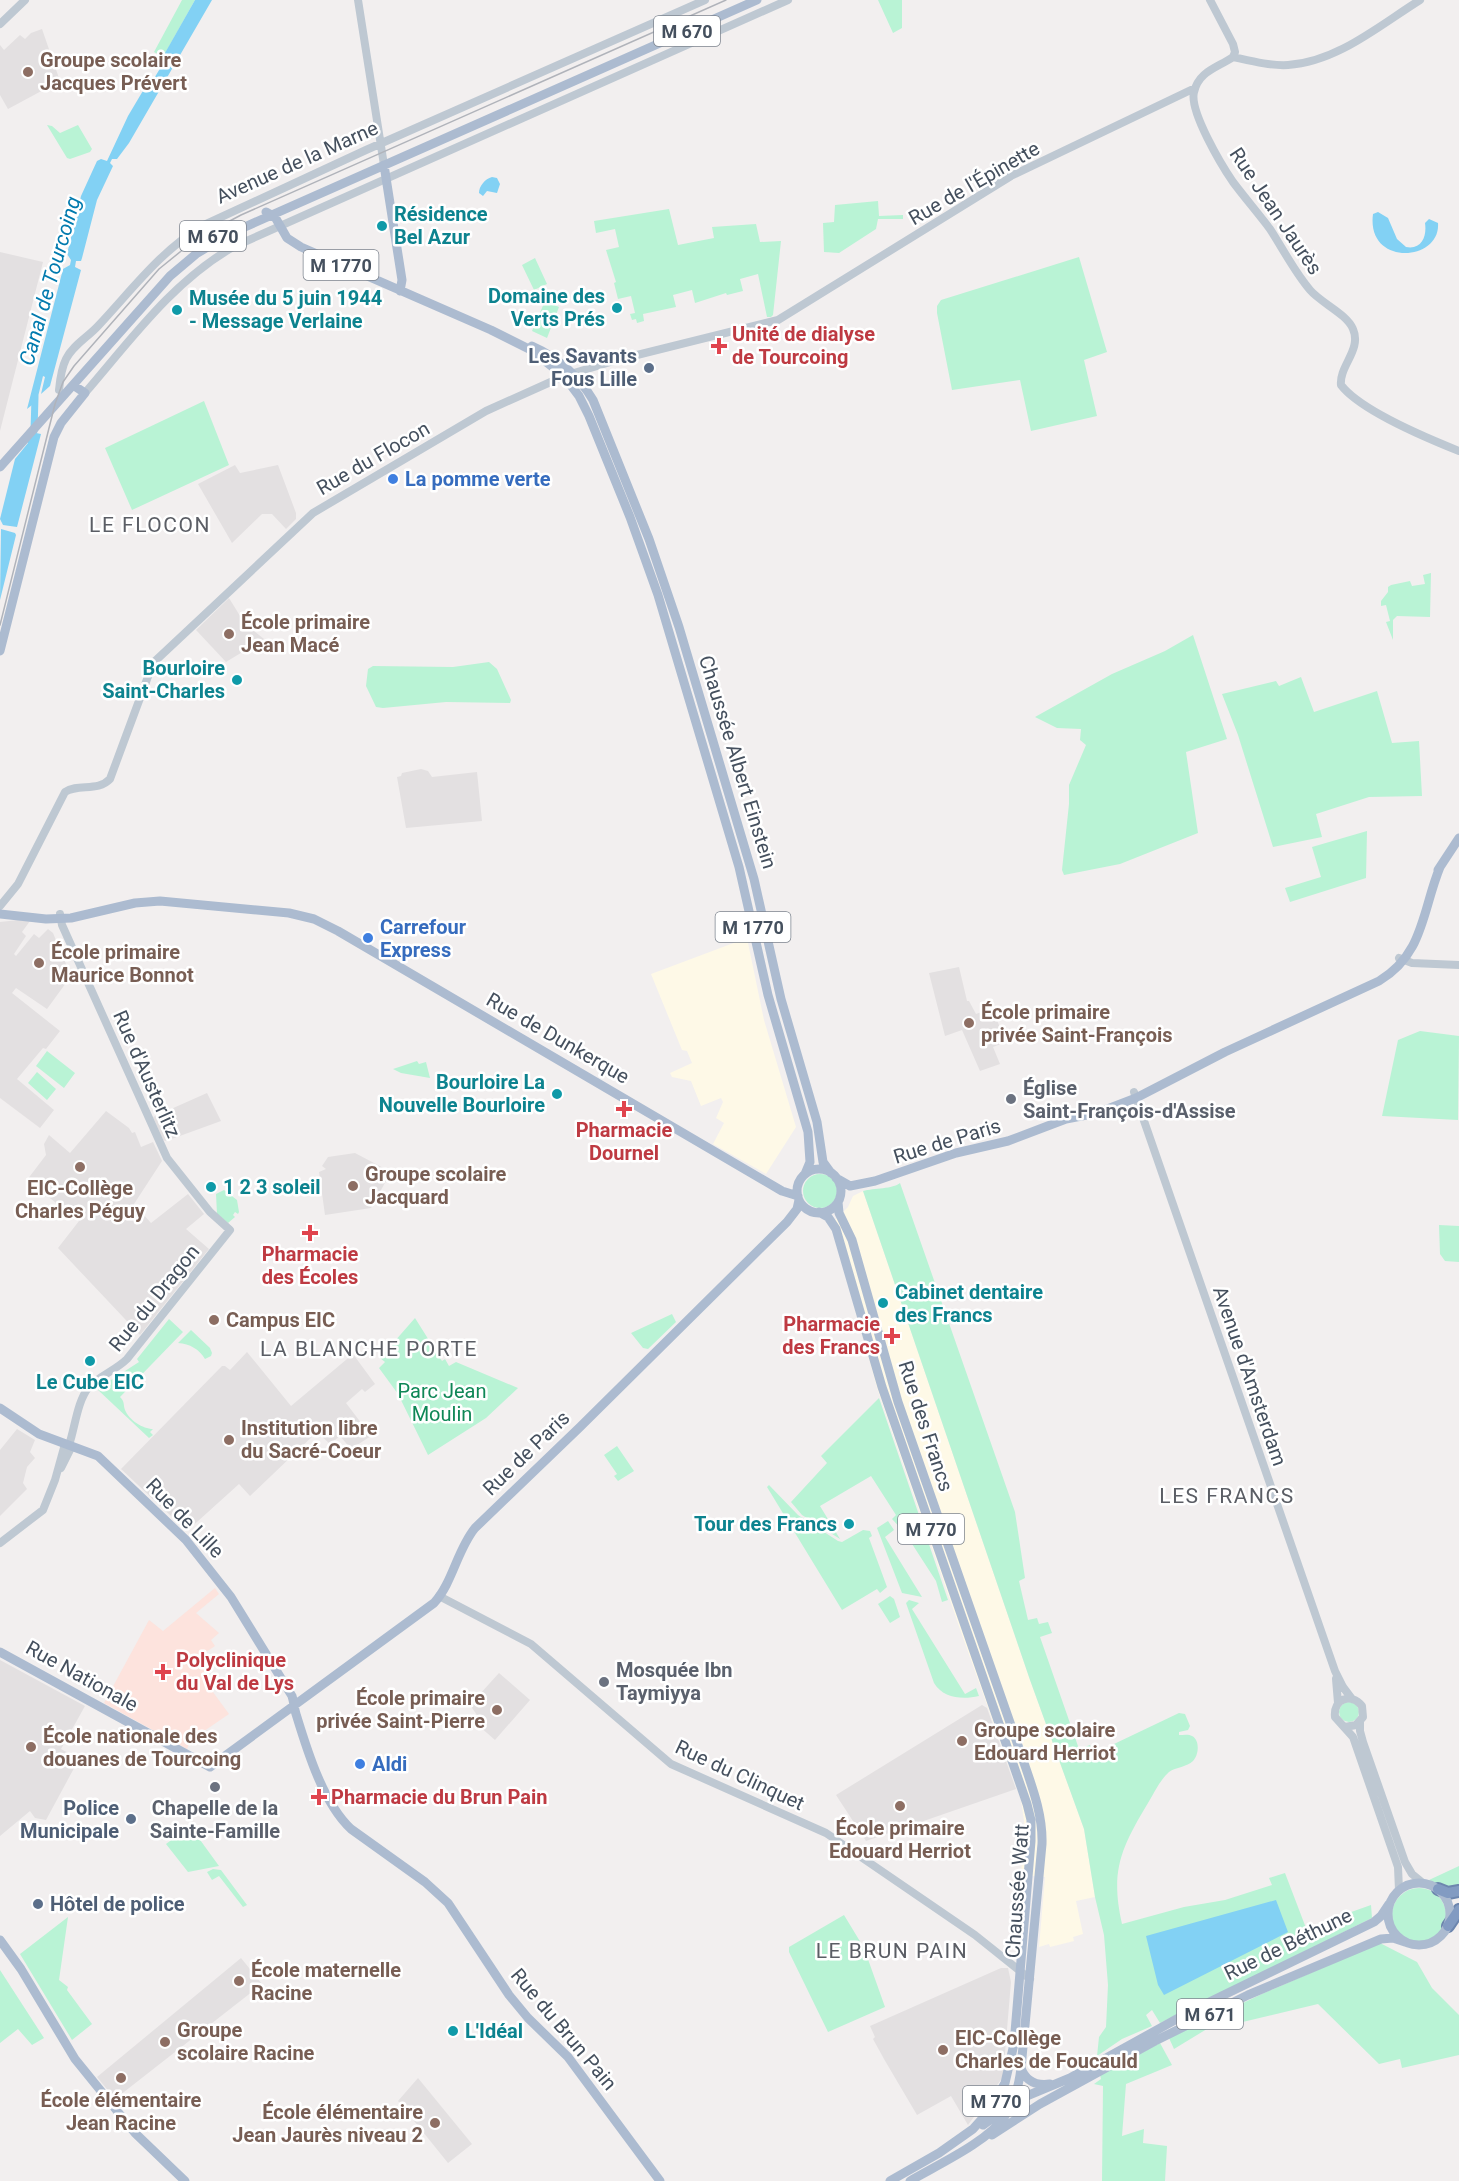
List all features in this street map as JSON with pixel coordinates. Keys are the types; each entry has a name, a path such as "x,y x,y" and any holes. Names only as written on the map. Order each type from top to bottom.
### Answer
{"highway":[{"path":"1438,1890 1448,1893 1459,1892"},
{"path":"1448,1926 1459,1910"}],"main road":[{"name":"M 670","path":"616,59 742,0"},
{"name":"M 670","path":"616,59 757,0"},
{"name":"Avenue de la Marne","path":"0,467 70,383 179,267 218,240 269,213 616,59"},
{"path":"383,162 402,280 400,291"},
{"path":"269,213 280,226"},
{"name":"M 1770","path":"280,226 287,238 297,245 546,352 568,375"},
{"name":"Chaussée Albert Einstein","path":"568,375 591,397 649,539 694,676 754,879 781,999 819,1129 822,1159 834,1175"},
{"name":"Chaussée Albert Einstein","path":"568,375 589,416 630,517 668,623 743,882 768,995 806,1126 810,1161 805,1174"},
{"name":"Avenue de la Marne","path":"0,459 59,390 70,383"},
{"path":"0,651 44,476 59,426 85,393 70,383"},
{"path":"1135,1095 1200,1061 1225,1053 1386,977 1401,960 1430,886 1459,838"},
{"name":"Rue de Dunkerque","path":"60,916 79,917 135,903 166,902 289,913 309,917 324,923 782,1191 799,1198"},
{"path":"0,907 60,916"},
{"path":"0,914 60,916"},
{"name":"Rue de Paris","path":"834,1175 850,1186 875,1181 950,1155 1008,1142 1066,1119 1093,1115 1162,1085 1225,1053"},
{"path":"774,1185 791,1188 805,1174 818,1169 834,1175 840,1187 839,1200 829,1210 816,1212 805,1207 799,1198 799,1182"},
{"name":"Rue de Paris","path":"839,1200 875,1181"},
{"name":"Rue de Paris","path":"210,1767 417,1616 440,1596 463,1546 475,1528 787,1222 797,1209 799,1198"},
{"name":"Rue des Francs","path":"839,1200 839,1213 852,1240 900,1409 1000,1694"},
{"name":"Rue de Paris","path":"787,1222 801,1214 816,1212"},
{"name":"Rue des Francs","path":"816,1212 828,1216 836,1229 882,1387 990,1698"},
{"name":"Rue de Lille","path":"0,1408 39,1434 100,1458 195,1550 231,1597 292,1696 294,1706"},
{"name":"Rue Nationale","path":"0,1652 210,1767"},
{"name":"Chaussée Watt","path":"910,2181 963,2150 1000,2122 1016,2099 1022,2068 1042,1844 1041,1823 1033,1790 1000,1694"},
{"name":"Chaussée Watt","path":"990,1698 1028,1804 1031,1820 1012,2077 1016,2099"},
{"name":"Rue du Brun Pain","path":"294,1706 318,1776 345,1822 425,1882 448,1903 509,1995 534,2024 568,2057 660,2181"},
{"path":"270,1724 286,1719 299,1724"},
{"path":"1423,1883 1438,1890 1448,1904 1450,1917 1448,1926 1441,1936 1430,1943 1419,1945 1405,1942 1395,1934 1390,1926 1389,1904 1399,1890 1410,1884 1423,1883"},
{"name":"Rue de Béthune","path":"1016,2099 1070,2078 1193,2010 1374,1922 1382,1916 1389,1904"},
{"name":"Rue de Béthune","path":"963,2150 990,2137 1040,2104 1155,2041 1248,1995 1374,1941 1388,1938 1405,1942"},
{"path":"0,1940 21,1970 75,2060 135,2133 185,2181"},
{"name":"Chaussée Watt","path":"939,2153 973,2129 990,2110 1005,2084 1014,2044"},
{"name":"Rue de Béthune","path":"1022,2068 1024,2076 1036,2084 1070,2078"},
{"name":"Chaussée Watt","path":"890,2181 969,2137 1016,2099"},
{"name":"M 770","path":"1016,2099 1028,2104 1040,2104"}],"street":[{"path":"0,24 25,0"},
{"path":"358,0 383,162"},
{"name":"Avenue de la Marne","path":"59,390 62,371 68,355 96,328 154,263 182,239 223,214 705,0"},
{"path":"85,393 189,276 233,247 788,0"},
{"path":"1210,0 1233,44 1235,52 1233,57"},
{"path":"1195,88 1204,74 1233,57 1279,65 1316,60 1354,41 1420,0"},
{"name":"Rue de l'Épinette","path":"778,320 1011,176 1195,88"},
{"name":"Rue Jean Jaurès","path":"1195,88 1192,98 1198,118 1229,175 1260,215 1311,291 1352,326 1355,343 1341,377 1341,385 1348,393 1375,410 1426,437 1459,451"},
{"name":"Rue du Flocon","path":"0,907 18,884 63,794 69,789 103,785 111,777 153,663 304,520 486,411 568,375 778,320"},
{"path":"62,371 63,378 70,383"},
{"name":"Rue d'Austerlitz","path":"60,916 166,1158 205,1207 230,1230"},
{"path":"1401,960 1412,963 1459,965"},
{"name":"Avenue d'Amsterdam","path":"1135,1095 1335,1671 1352,1699"},
{"name":"Rue du Dragon","path":"0,1543 41,1513 69,1445 78,1412 88,1388 118,1368 127,1359 230,1230"},
{"name":"Rue du Clinquet","path":"440,1596 531,1644 668,1762 830,1836 975,1935 1030,1979"},
{"name":"Avenue d'Amsterdam","path":"1335,1671 1338,1703"},
{"path":"1345,1698 1352,1699 1358,1701 1363,1716 1352,1727 1340,1724 1335,1717 1334,1710 1345,1698"},
{"path":"1360,1721 1363,1742 1405,1862 1412,1874 1423,1883"},
{"path":"1345,1726 1353,1735 1385,1827 1399,1872 1399,1890"}],"shaded area":[{"name":"Groupe scolaire Jacques Prévert","path":"42,29 60,81 8,109 0,95 0,45 4,50 20,35 25,39 31,33"},
{"path":"0,252 43,262 0,431"},
{"path":"235,465 240,473 278,465 296,513 296,519 286,529 272,514 262,514 232,543 198,484"},
{"name":"École primaire Jean Macé","path":"229,598 245,624 264,639 226,662 196,630"},
{"path":"421,769 428,771 432,777 477,772 482,821 406,828 397,777 402,773"},
{"path":"30,921 22,932 26,936 14,954 16,956 34,934 39,938 48,929 53,933 71,976 47,1009 16,988 12,993 60,1031 17,1079 54,1110 40,1128 0,1098 0,922"},
{"path":"747,938 764,1020 796,1127 766,1174 713,1144 724,1123 716,1118 723,1102 721,1098 701,1106 691,1081 672,1077 670,1073 692,1063 687,1051 682,1050 651,974"},
{"name":"École primaire privée Saint-François","path":"959,967 967,1001 976,1014 992,1008 1006,1042 993,1047 1000,1064 980,1071 962,1030 945,1036 929,973"},
{"path":"207,1093 221,1121 166,1141 163,1140 153,1117"},
{"path":"106,1111 129,1128 132,1133 135,1132 141,1147 153,1142 162,1161 134,1204 151,1223 188,1194 204,1214 186,1229 209,1249 140,1335 58,1248 79,1221 27,1180 46,1155 44,1144 49,1135 70,1153"},
{"name":"Groupe scolaire Jacquard","path":"355,1153 391,1172 371,1208 325,1215 319,1172 326,1169 322,1166 328,1157"},
{"path":"863,1191 1030,1680 1084,1829 1095,1897 1076,1901 1083,1934 1073,1937 1074,1941 1050,1947 1049,1944 1039,1947 1045,1877 1021,1875 1024,1821 1021,1800 878,1391 831,1224 848,1207 853,1196"},
{"name":"Institution libre du Sacré-Coeur","path":"247,1352 291,1406 353,1354 375,1384 365,1392 362,1389 346,1403 371,1436 351,1449 340,1436 330,1444 317,1432 250,1496 239,1484 187,1531 121,1469 222,1366 230,1370"},
{"path":"17,1429 35,1440 30,1452 35,1458 27,1467 23,1483 27,1489 0,1516 0,1450"},
{"name":"Polyclinique du Val de Lys","path":"215,1588 219,1594 196,1613 219,1633 211,1640 215,1646 197,1658 208,1666 202,1677 229,1714 191,1740 187,1749 104,1703 149,1620 163,1631"},
{"name":"École nationale des douanes de Tourcoing","path":"0,1660 85,1706 61,1749 79,1759 46,1820 35,1818 30,1811 0,1836"},
{"name":"École primaire privée Saint-Pierre","path":"499,1673 530,1700 495,1740 471,1719 477,1715 470,1705"},
{"name":"Groupe scolaire Edouard Herriot","path":"982,1705 987,1708 1016,1789 866,1841 836,1795"},
{"name":"Groupe scolaire Racine","path":"241,1958 262,1984 115,2099 97,2077"},
{"name":"EIC-Collège Charles de Foucauld","path":"1001,1968 1008,1968 1011,1982 1003,2077 968,2125 951,2096 917,2115 873,2039 875,2037 870,2026"},
{"name":"École élémentaire Jean Jaurès niveau 2","path":"418,2078 472,2144 448,2163 398,2101"}],"green space":[{"path":"182,0 195,0 163,57 154,52"},
{"path":"878,0 902,0 902,28 893,33"},
{"path":"47,125 60,133 78,125 92,149 90,152 67,158"},
{"path":"878,201 879,216 903,215 903,219 878,219 876,229 839,253 824,252 823,223 834,222 835,205"},
{"path":"669,209 678,245 714,238 712,227 756,224 760,242 781,241 771,317 767,317 758,274 740,279 743,291 727,295 726,293 695,303 692,290 673,295 676,307 643,314 644,321 637,323 636,319 632,320 630,314 635,313 631,296 618,299 614,283 616,282 606,250 619,247 615,229 596,233 594,221"},
{"path":"1079,257 1107,352 1084,360 1097,416 1031,431 1020,380 952,390 937,313 937,306 941,300"},
{"path":"535,258 547,284 534,290 522,265"},
{"path":"545,301 559,307 547,338 532,331"},
{"path":"204,401 229,465 132,510 105,448"},
{"path":"1431,573 1430,617 1397,616 1393,620 1393,640 1386,622 1390,621 1386,605 1381,606 1388,587 1410,581 1412,586 1425,584 1423,575"},
{"path":"1193,635 1227,739 1186,752 1198,833 1120,864 1064,875 1062,870 1069,785 1086,745 1080,740 1081,729 1057,728 1035,717 1112,674 1165,651"},
{"path":"489,662 497,669 511,700 510,703 446,702 383,708 376,707 366,686 368,669 373,666 453,667"},
{"path":"1301,677 1314,712 1377,691 1392,743 1419,741 1422,796 1369,797 1316,814 1322,837 1273,847 1238,735 1222,694 1276,681 1279,686"},
{"path":"1367,831 1366,878 1290,902 1285,888 1321,877 1312,847"},
{"path":"1420,1031 1459,1036 1458,1120 1382,1116 1398,1040"},
{"path":"47,1051 75,1073 64,1088 36,1066"},
{"path":"417,1061 419,1064 426,1062 430,1078 401,1073 393,1069"},
{"path":"37,1072 56,1089 47,1100 28,1083"},
{"path":"820,1174 832,1179 837,1191 832,1203 820,1208 808,1203 803,1191 808,1179"},
{"path":"900,1183 1015,1512 1025,1578 1019,1581 1028,1620 1037,1618 1039,1624 1048,1622 1052,1633 1040,1637 1079,1749 1090,1745 1093,1754 1179,1713 1185,1714 1190,1726 1188,1730 1179,1732 1179,1735 1192,1736 1197,1744 1198,1748 1193,1761 1169,1772 1160,1783 1125,1847 1120,1860 1117,1889 1122,1924 1184,1907 1225,1900 1272,1885 1269,1878 1285,1873 1306,1928 1371,1905 1372,1918 1160,2023 1152,2010 1146,2015 1152,2026 1122,2039 1097,2056 1099,2037 1106,2027 1108,1985 1104,1935 1084,1829 1030,1680 863,1191"},
{"path":"224,1190 237,1200 239,1212 238,1214 235,1212 233,1215 235,1217 228,1223 217,1214 216,1194"},
{"path":"1439,1225 1459,1226 1459,1262 1445,1261 1440,1254"},
{"path":"672,1314 676,1322 648,1349 643,1348 631,1333"},
{"name":"Parc Jean Moulin","path":"415,1318 442,1361 445,1359 449,1366 456,1362 518,1388 486,1418 428,1455 398,1394 379,1368 385,1362 380,1358"},
{"path":"169,1319 183,1332 120,1397 125,1410 133,1420 141,1426 153,1429 150,1432 153,1435 149,1438 97,1389 139,1362 137,1359"},
{"path":"191,1330 210,1348 211,1356 205,1359 194,1348 178,1343"},
{"path":"879,1398 948,1600 942,1602 936,1581 905,1533 892,1519 896,1515 871,1476 820,1506 840,1539 802,1515 791,1502 827,1463 821,1456"},
{"path":"617,1446 634,1471 618,1481 614,1476 617,1474 604,1455"},
{"path":"769,1485 798,1515 838,1541 842,1542 863,1530 870,1531 872,1536 869,1538 887,1587 880,1593 877,1589 842,1610 767,1487"},
{"path":"888,1521 894,1530 885,1537 922,1597 902,1593 877,1528"},
{"path":"890,1596 894,1599 900,1617 890,1623 878,1604"},
{"path":"909,1600 919,1603 912,1609 965,1694 976,1688 979,1696 954,1697 942,1692 934,1683 906,1603"},
{"path":"1345,1702 1353,1702 1359,1708 1359,1716 1353,1722 1345,1722 1339,1716 1339,1708"},
{"path":"190,1826 219,1866 188,1872 166,1844"},
{"path":"1459,1866 1459,1886 1443,1887 1429,1880"},
{"path":"213,1869 221,1870 247,1905 243,1907 219,1876 212,1880 207,1872"},
{"path":"1419,1888 1429,1890 1438,1896 1444,1905 1446,1915 1444,1925 1438,1934 1429,1940 1419,1942 1409,1940 1400,1934 1394,1925 1392,1915 1394,1905 1400,1896 1409,1890"},
{"path":"844,1915 864,1948 885,2007 828,2032 789,1952 789,1947"},
{"path":"68,1917 59,1980 68,1987 67,1990 92,2024 72,2040 20,1954"},
{"path":"1380,1943 1417,1962 1432,1988 1459,2015 1459,2055 1402,2068 1400,2059 1379,2064 1318,2004 1230,2025 1220,2021 1174,2049 1169,2038 1264,1993"},
{"path":"0,1970 44,2038 32,2045 18,2029 0,2043"},
{"path":"1160,2043 1172,2065 1126,2084 1122,2136 1144,2129 1143,2143 1167,2146 1165,2181 1102,2181 1103,2086 1094,2084 1101,2079 1100,2075"}],"water":[{"path":"195,0 212,0 129,143 117,159 112,159 110,163 113,166 97,200 81,261 76,261 75,267 81,270 50,386 41,394 45,377 43,376 37,401 27,409 63,269 70,265 71,260 67,254 81,196 97,161 101,159 107,161 128,116 147,84 150,85 164,62 161,60"},
{"path":"492,177 497,178 500,184 497,193 487,191 483,196 479,193 480,188"},
{"path":"1378,212 1388,218 1397,239 1406,247 1420,244 1425,233 1425,223 1429,219 1438,223 1436,236 1428,246 1417,251 1404,253 1391,250 1381,243 1374,231 1373,214"},
{"path":"36,433 41,434 17,527 3,525 0,519 15,459 28,443 26,441"},
{"path":"1,529 16,535 0,600"},
{"path":"1276,1900 1288,1932 1164,1995 1158,1985 1146,1936"}],"waterway":[{"name":"Canal de Tourcoing","path":"34,431 35,397"}],"tram line":[{"path":"0,625 55,404 63,382 74,366 159,269 196,239 241,215 726,0"}],"place":[{"name":"Groupe scolaire Jacques Prévert","path":"28,72"},
{"name":"Résidence Bel Azur","path":"382,226"},
{"name":"Domaine des Verts Prés","path":"617,308"},
{"name":"Musée du 5 juin 1944 - Message Verlaine","path":"177,310"},
{"name":"Unité de dialyse de Tourcoing","path":"719,346"},
{"name":"Les Savants Fous Lille","path":"649,368"},
{"name":"La pomme verte","path":"393,479"},
{"name":"École primaire Jean Macé","path":"229,634"},
{"name":"Bourloire Saint-Charles","path":"237,680"},
{"name":"Carrefour Express","path":"368,938"},
{"name":"École primaire Maurice Bonnot","path":"39,963"},
{"name":"École primaire privée Saint-François","path":"969,1023"},
{"name":"Bourloire La Nouvelle Bourloire","path":"557,1094"},
{"name":"Église Saint-François-d'Assise","path":"1011,1099"},
{"name":"Pharmacie Dournel","path":"624,1109"},
{"name":"EIC-Collège Charles Péguy","path":"80,1167"},
{"name":"Groupe scolaire Jacquard","path":"353,1186"},
{"name":"1 2 3 soleil","path":"211,1187"},
{"name":"Pharmacie des Écoles","path":"310,1233"},
{"name":"Cabinet dentaire des Francs","path":"883,1303"},
{"name":"Campus EIC","path":"214,1320"},
{"name":"Pharmacie des Francs","path":"892,1336"},
{"name":"Le Cube EIC","path":"90,1361"},
{"name":"Institution libre du Sacré-Coeur","path":"229,1440"},
{"name":"Tour des Francs","path":"849,1524"},
{"name":"Polyclinique du Val de Lys","path":"163,1672"},
{"name":"Mosquée Ibn Taymiyya","path":"604,1682"},
{"name":"École primaire privée Saint-Pierre","path":"497,1710"},
{"name":"Groupe scolaire Edouard Herriot","path":"962,1741"},
{"name":"École nationale des douanes de Tourcoing","path":"31,1747"},
{"name":"Aldi","path":"360,1764"},
{"name":"Chapelle de la Sainte-Famille","path":"215,1787"},
{"name":"Pharmacie du Brun Pain","path":"319,1797"},
{"name":"École primaire Edouard Herriot","path":"900,1806"},
{"name":"Police Municipale","path":"131,1819"},
{"name":"Hôtel de police","path":"38,1904"},
{"name":"École maternelle Racine","path":"239,1981"},
{"name":"L'Idéal","path":"453,2031"},
{"name":"Groupe scolaire Racine","path":"165,2042"},
{"name":"EIC-Collège Charles de Foucauld","path":"943,2050"},
{"name":"École élémentaire Jean Racine","path":"121,2078"},
{"name":"École élémentaire Jean Jaurès niveau 2","path":"435,2123"}],"district":[{"name":"LE FLOCON","path":"150,525"},
{"name":"LA BLANCHE PORTE","path":"369,1349"},
{"name":"LES FRANCS","path":"1227,1496"},
{"name":"LE BRUN PAIN","path":"892,1951"}]}
